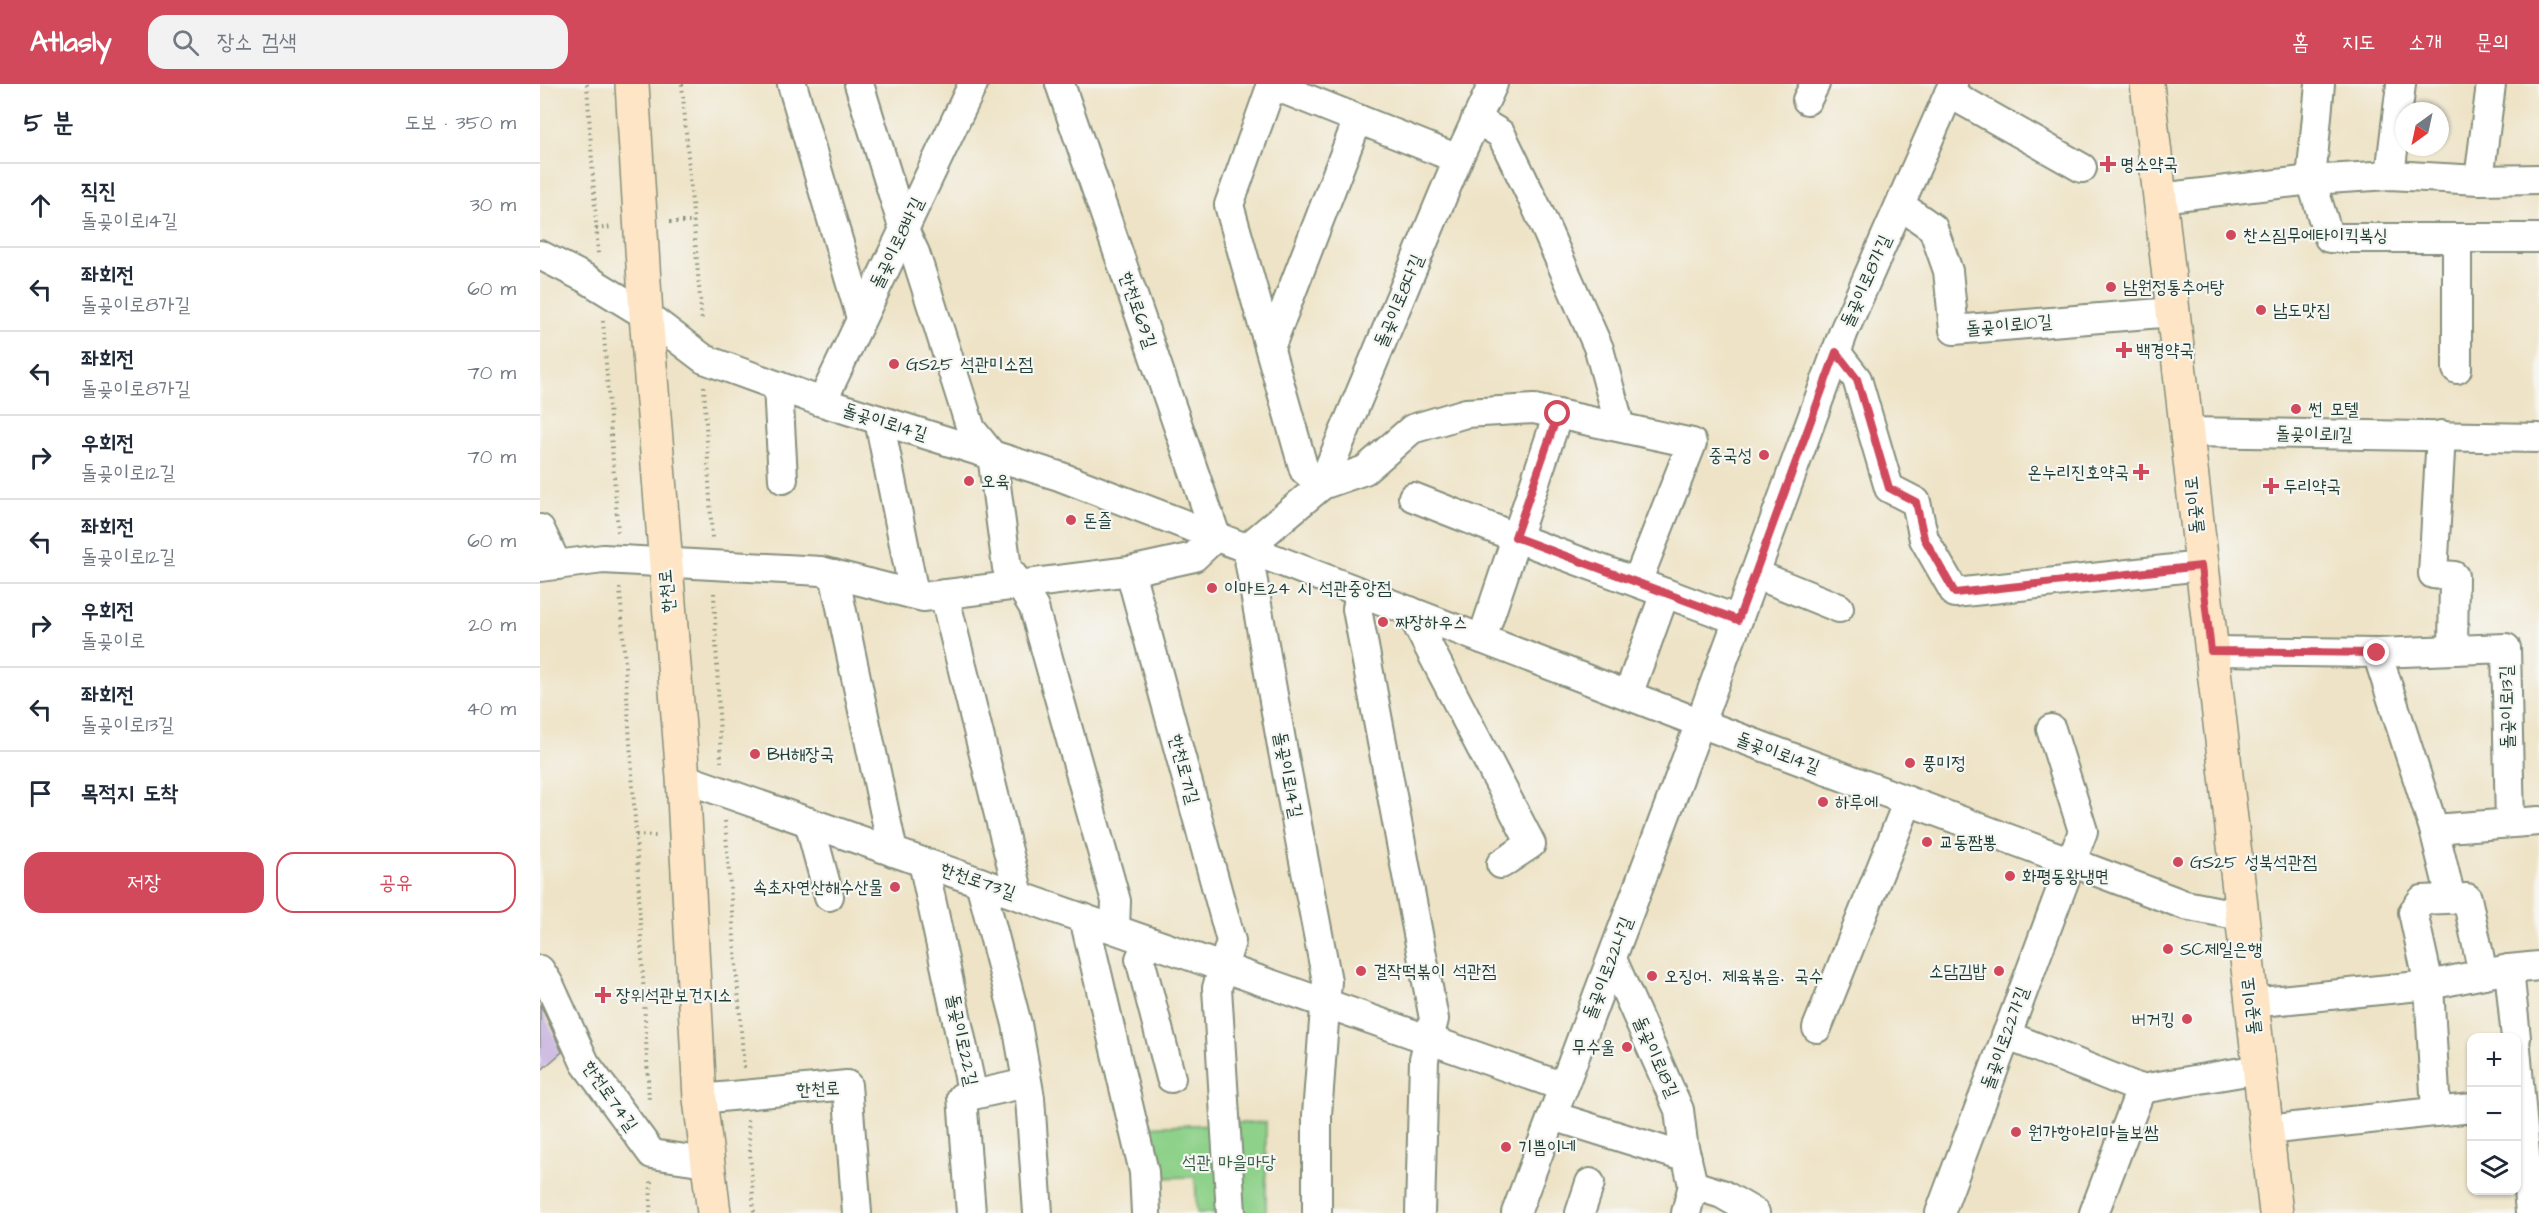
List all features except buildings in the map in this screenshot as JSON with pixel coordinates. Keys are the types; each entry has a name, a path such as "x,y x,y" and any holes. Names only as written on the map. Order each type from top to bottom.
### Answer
{"main road":[{"name":"한천로","path":"632,84 646,315 682,778 700,1099 714,1213"},
{"name":"돌곶이로","path":"2147,84 2276,1213"}],"street":[{"path":"792,84 861,318"},
{"path":"859,84 903,230 915,253 971,429 992,455 1007,568 1034,608 1116,901 1115,929"},
{"name":"한천로69길","path":"1060,84 1216,536"},
{"path":"1322,485 1304,471 1228,205 1272,84 1344,104 1458,159"},
{"name":"돌곶이로8다길","path":"1322,485 1458,159 1492,84"},
{"path":"2320,84 2311,180 2329,238 2539,238"},
{"path":"2390,175 2401,84"},
{"path":"2479,180 2491,84"},
{"name":"돌곶이로8바길","path":"822,402 969,86"},
{"name":"돌곶이로8가길","path":"1700,723 1836,352 1951,88 2082,168"},
{"path":"1269,348 1344,104"},
{"path":"1476,118 1501,134 1536,206 1599,349 1620,427"},
{"path":"2160,198 2311,180 2390,175 2479,180 2539,179"},
{"name":"돌곶이로10길","path":"1900,205 1933,228 1948,271 1954,330 2173,312"},
{"path":"2457,238 2457,369"},
{"name":"돌곶이로14길","path":"540,255 601,287 646,315 700,356 822,402 1059,476 1700,723 2185,905 2241,916"},
{"path":"1836,352 1857,379 1889,488 1916,502 1924,538 1955,593 2201,566"},
{"path":"778,386 783,479"},
{"name":"돌곶이로8다길","path":"1247,548 1322,485 1365,470 1412,429 1466,412 1534,409 1692,443 1637,582"},
{"path":"1482,639 1558,414"},
{"path":"879,420 914,594"},
{"name":"돌곶이로11길","path":"2186,432 2539,438"},
{"path":"2441,435 2433,574 2454,576 2453,650"},
{"path":"1413,497 1738,620"},
{"path":"540,529 548,566 619,560 821,571 923,597 1130,571 1194,557 1216,536"},
{"name":"돌곶이로14길","path":"1247,548 1327,981 1325,1003"},
{"name":"한천로71길","path":"1130,571 1231,941 1222,967"},
{"path":"834,574 893,852"},
{"path":"1755,574 1839,608"},
{"path":"1360,592 1356,609 1434,1019 1424,1059 1420,1213"},
{"path":"1628,695 1665,593"},
{"path":"944,594 1019,895"},
{"path":"1410,611 1530,844 1501,864"},
{"name":"돌곶이로13길","path":"2211,651 2377,653 2506,648 2510,823"},
{"path":"2377,653 2434,829 2451,898"},
{"name":"돌곶이로22나길","path":"1516,1213 1700,723"},
{"path":"2051,729 2083,831 2071,862"},
{"name":"한천로73길","path":"682,778 1564,1086"},
{"path":"1817,1028 1908,801"},
{"path":"2434,829 2539,821"},
{"path":"809,822 829,896"},
{"name":"돌곶이로22길","path":"923,862 973,1095 962,1098 971,1213"},
{"name":"돌곶이로22가길","path":"1940,1213 2071,862"},
{"path":"980,882 1017,1024 1027,1083 1038,1213"},
{"path":"2436,1112 2429,984 2413,912 2422,900 2467,898 2496,971 2515,1033"},
{"path":"1084,918 1144,1172 1146,1213"},
{"path":"1148,941 1140,959 1171,1078"},
{"name":"돌곶이로18길","path":"1612,959 1679,1110 1690,1171 1686,1213"},
{"path":"2251,1003 2429,984 2496,971 2539,966"},
{"path":"1222,967 1217,988 1232,1213"},
{"name":"한천로74길","path":"543,984 585,1063 652,1154"},
{"path":"1317,1213 1317,1115 1325,1003"},
{"path":"2006,1035 2141,1089 2259,1069"},
{"path":"2521,1072 2526,1102 2530,1213"},
{"path":"973,1095 1027,1083"},
{"name":"한천로","path":"700,1099 846,1085 857,1213"},
{"path":"2094,1213 2141,1089"},
{"path":"2266,1130 2467,1109"},
{"path":"1553,1116 1690,1171 1722,1194 1755,1213"},
{"path":"652,1154 706,1162"},
{"path":"1580,1213 1590,1183"}],"path":[{"path":"587,84 636,835 649,1107"},
{"path":"682,84 703,331 700,356 712,535 711,565 723,792 754,1213"},
{"path":"650,1213 652,1154"}],"green space":[{"name":"석관 마을마당","path":"1266,1122 1266,1213 1197,1213 1195,1177 1151,1178 1141,1127"}],"place":[{"name":"명소약국","path":"2108,164"},
{"name":"찬스짐무에타이킥복싱","path":"2231,235"},
{"name":"남원정통추어탕","path":"2111,287"},
{"name":"남도맛집","path":"2261,310"},
{"name":"백경약국","path":"2124,350"},
{"name":"GS25 석관미소점","path":"894,364"},
{"name":"썬 모텔","path":"2296,409"},
{"name":"중국성","path":"1764,455"},
{"name":"온누리진호약국","path":"2141,472"},
{"name":"오육","path":"969,481"},
{"name":"두리약국","path":"2271,486"},
{"name":"돈즐","path":"1071,520"},
{"name":"이마트24 시 석관중앙점","path":"1212,588"},
{"name":"짜장하우스","path":"1383,622"},
{"name":"BH해장국","path":"755,754"},
{"name":"풍미정","path":"1910,763"},
{"name":"하루에","path":"1823,802"},
{"name":"교동짬뽕","path":"1927,842"},
{"name":"GS25 성북석관점","path":"2178,862"},
{"name":"화평동왕냉면","path":"2010,876"},
{"name":"속초자연산해수산물","path":"895,887"},
{"name":"SC제일은행","path":"2168,949"},
{"name":"걸작떡볶이 석관점","path":"1361,971"},
{"name":"소담김밥","path":"1999,971"},
{"name":"오징어．제육볶음．국수","path":"1652,976"},
{"name":"장위석관보건지소","path":"603,995"},
{"name":"버거킹","path":"2187,1019"},
{"name":"무수울","path":"1627,1047"},
{"name":"원가항아리마늘보쌈","path":"2016,1132"},
{"name":"기쁨이네","path":"1506,1147"}],"route":[{"path":"1558,414 1515,537 1738,620 1836,352 1857,379 1889,488 1916,502 1924,538 1955,593 2201,566 2211,651 2377,653"}]}
